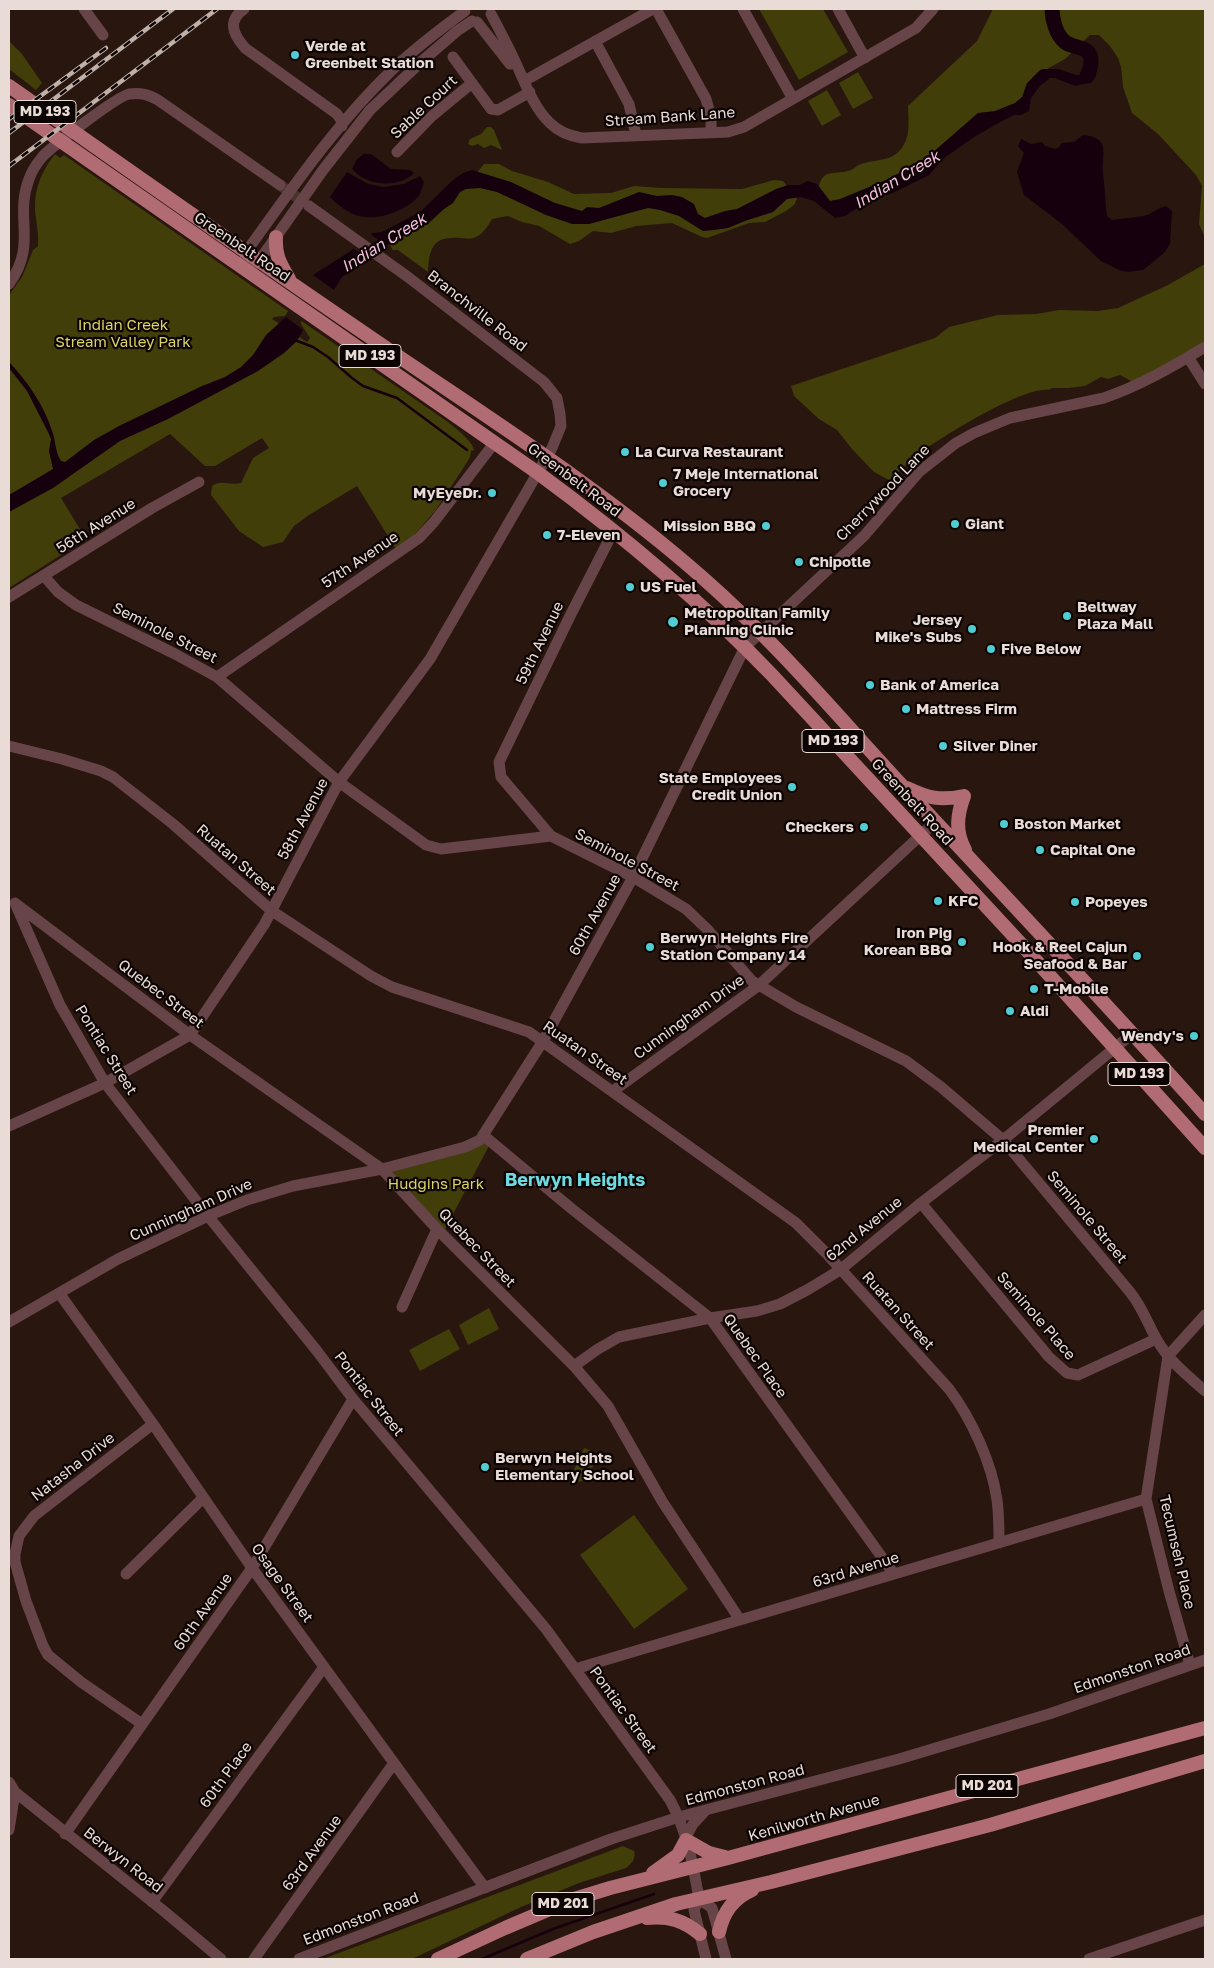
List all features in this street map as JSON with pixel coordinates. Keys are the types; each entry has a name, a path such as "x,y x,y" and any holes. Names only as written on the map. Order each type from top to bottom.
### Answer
{"main road":[{"name":"Greenbelt Road","path":"9,86 292,284 547,456 688,564 761,632 1205,1114"},
{"name":"Greenbelt Road","path":"9,105 495,442 614,530 669,577 745,647 1117,1048 1205,1148"},
{"path":"276,237 278,262 292,284"},
{"path":"902,786 930,798 943,799 964,796 957,825 959,837 968,856"},
{"name":"Kenilworth Avenue","path":"438,1959 496,1931 570,1900 1205,1728"},
{"name":"MD 201","path":"527,1959 593,1932 676,1904 771,1882 990,1825 1205,1762"},
{"path":"646,1878 671,1862 678,1855 686,1838 708,1853 728,1858"},
{"path":"719,1932 723,1916 730,1906 746,1892 771,1882"},
{"path":"632,1920 652,1917 674,1918 691,1926 700,1934"}],"street":[{"path":"84,9 102,35"},
{"path":"244,9 235,19 233,26 233,33 237,39 245,48 337,114 342,126"},
{"path":"523,80 654,9 706,100 711,117 711,132"},
{"path":"743,9 793,99"},
{"path":"838,9 865,58"},
{"name":"Stream Bank Lane","path":"492,11 523,80 549,122 571,136 582,138 728,132 744,127 916,28 932,9"},
{"path":"245,269 246,252 297,181 342,126 391,72 465,10"},
{"name":"Stream Bank Lane","path":"465,10 523,80"},
{"path":"245,269 259,261 340,148 378,102 440,45 475,21 487,20 492,11"},
{"path":"595,41 629,104 636,135"},
{"name":"Sable Court","path":"453,57 488,107 494,110 498,110 530,92"},
{"name":"Sable Court","path":"397,152 432,116 472,83"},
{"path":"9,284 19,268 24,251 23,202 27,184 34,168 53,147 122,97 141,93 158,100 280,185"},
{"name":"Branchville Road","path":"309,206 357,239 549,386 557,398 561,420 558,435 538,473"},
{"name":"Cherrywood Lane","path":"745,647 864,536 919,472 956,443 980,430 1010,418 1104,398 1118,393 1159,375 1205,346"},
{"path":"1188,356 1205,384"},
{"name":"57th Avenue","path":"217,677 419,538 434,522 495,442"},
{"name":"58th Avenue","path":"9,1126 105,1083 190,1035 260,932 339,782 430,659 538,473"},
{"name":"56th Avenue","path":"9,597 152,508 199,482"},
{"name":"59th Avenue","path":"551,836 510,789 502,777 500,770 501,757 614,530"},
{"name":"Seminole Street","path":"44,576 58,592 71,602 217,677 339,782 432,848 441,849 482,845 551,836 633,877 694,915 758,986 796,1007 906,1061 941,1087 1003,1140 1141,1306 1156,1338 1175,1365 1205,1391"},
{"name":"60th Avenue","path":"483,1135 543,1041 633,877 745,647"},
{"name":"Ruatan Street","path":"9,746 62,759 101,771 113,777 173,824 272,911 386,984 521,1029 543,1041 796,1224 949,1389 960,1404 992,1476 997,1499 999,1543"},
{"name":"Cunningham Drive","path":"613,1091 758,986 935,822"},
{"name":"Quebec Street","path":"12,904 190,1035 382,1169 436,1229 574,1366 608,1406 662,1501 740,1620"},
{"name":"Pontiac Street","path":"12,904 60,1005 105,1083 353,1399 441,1506 525,1603 670,1800 680,1818 694,1866 699,1899 694,1910 706,1959"},
{"name":"62nd Avenue","path":"574,1366 598,1349 619,1338 710,1318 770,1308 807,1290 840,1270 1133,1034"},
{"name":"Cunningham Drive","path":"9,1322 118,1259 208,1216 247,1200 293,1186 382,1169 465,1147 477,1142 483,1135"},
{"name":"Quebec Place","path":"483,1135 572,1210 710,1318 894,1574"},
{"name":"Seminole Place","path":"921,1203 1049,1357 1067,1372 1078,1375 1156,1338"},
{"path":"402,1307 436,1229"},
{"name":"Osage Street","path":"59,1293 153,1424 252,1568 485,1888"},
{"path":"1168,1356 1205,1314"},
{"name":"Tecumseh Place","path":"1168,1356 1146,1499 1190,1665"},
{"name":"60th Avenue","path":"65,1834 252,1568 353,1399"},
{"name":"Natasha Drive","path":"142,1724 81,1682 48,1655 26,1601 16,1568 15,1554 19,1536 34,1516 153,1424"},
{"path":"126,1574 203,1498"},
{"name":"63rd Avenue","path":"574,1669 1146,1499"},
{"name":"Edmonston Road","path":"299,1959 612,1839 705,1811 899,1759 1049,1714 1205,1660"},
{"name":"60th Place","path":"152,1902 324,1667"},
{"name":"63rd Avenue","path":"254,1959 394,1763"},
{"name":"Berwyn Road","path":"9,1782 15,1792 65,1834 221,1959"},
{"path":"9,1830 15,1792"},
{"path":"686,1838 693,1824 705,1811"},
{"path":"699,1899 712,1908 726,1959"},
{"path":"1089,1959 1205,1920"}],"green space":[{"path":"759,9 823,9 848,52 799,80"},
{"path":"993,9 1205,9 1205,238 1199,224 1202,186 1196,175 1158,134 1132,113 1123,87 1118,58 1099,35 1090,35 1065,59 1047,69 1019,105 949,148 837,210 818,189 825,175 850,170 861,164 887,158 898,153 907,136 908,106 977,41"},
{"path":"9,41 22,54 42,83 36,90 9,69"},
{"path":"858,72 873,98 853,109 839,83"},
{"path":"827,90 841,115 822,126 808,101"},
{"path":"487,127 491,127 494,130 502,150 491,145 484,148 478,144 472,146 468,144 470,139 481,134"},
{"name":"Indian Creek Stream Valley Park","path":"55,154 60,158 64,155 288,311 285,316 272,319 307,342 310,338 301,324 301,321 303,322 448,422 467,439 474,450 471,451 464,467 435,511 409,541 396,549 357,486 294,526 283,542 263,547 239,531 211,495 212,486 215,484 241,483 253,458 269,448 262,438 215,466 205,466 170,434 61,498 86,539 9,588 9,295 22,277 33,250 38,246 35,210 37,187 46,167"},
{"path":"484,164 499,164 512,171 548,182 574,194 611,193 634,186 742,189 774,180 783,181 797,199 794,205 786,211 765,222 749,223 707,238 672,223 636,226 611,233 593,231 579,241 570,244 539,226 508,216 492,219 483,232 474,238 451,238 439,241 432,250 428,272 398,250 392,250 388,237 468,184"},
{"path":"1205,264 1205,347 1138,385 1120,375 1108,379 1101,377 1085,386 1052,388 1022,395 986,412 935,443 915,457 889,480 874,472 837,430 819,419 794,396 791,386 935,338 949,327 998,315 1036,314 1059,310 1098,311 1118,308 1168,285"},
{"name":"Hudgins Park","path":"491,1142 442,1235 382,1169 465,1147"},
{"path":"489,1308 499,1329 468,1345 459,1325"},
{"path":"449,1329 460,1349 420,1371 409,1350"},
{"path":"584,1448 592,1451 593,1465 590,1474 579,1482 570,1478"},
{"path":"634,1515 688,1589 634,1629 580,1555"},
{"path":"623,1846 634,1851 633,1861 626,1868 579,1883 521,1907 412,1959 323,1959"}],"water":[{"path":"1095,56 1096,76 1092,82 1075,86 1055,78 1050,78 1040,86 1031,98 1029,111 1021,115 1014,115 974,137 943,159 929,175 893,193 873,198 845,216 835,218 814,201 801,197 787,199 773,212 728,228 714,230 703,231 679,216 648,208 589,224 572,224 546,215 497,192 480,188 466,189 460,192 453,203 431,221 415,231 396,239 342,277 334,290 313,275 349,252 373,233 382,232 420,212 453,180 463,173 472,170 511,182 555,203 582,211 587,207 599,208 639,192 657,196 672,195 682,197 694,204 698,214 705,218 737,209 776,189 788,185 800,185 808,181 817,184 830,201 840,199 886,180 924,160 978,113 995,111 1015,103 1022,97 1027,83 1040,70 1058,69 1076,75 1083,75 1085,72 1085,58"},
{"path":"1083,135 1092,137 1102,143 1107,216 1112,220 1140,217 1166,206 1172,211 1170,244 1164,253 1143,270 1128,272 1119,270 1101,261 1062,224 1024,195 1017,172 1024,153 1018,146 1021,139 1031,144 1042,142 1045,146 1055,149 1062,143 1074,142"},
{"path":"364,154 371,154 391,169 410,170 414,173 399,182 391,183 374,182 366,179 352,169 357,159"},
{"path":"347,172 368,184 383,187 404,184 420,176 424,182 418,197 406,207 383,216 366,217 347,211 330,197"},
{"path":"286,317 303,330 297,341 284,353 258,371 168,419 120,441 53,488 9,512 9,495 53,469 49,451 51,439 27,391 9,368 9,362 40,403 49,421 59,458 65,462 94,440 119,426 225,377 241,367 253,355 266,335"}],"pier":[{"path":"369,233 388,247 370,260 351,247"}],"waterway":[{"name":"Indian Creek","path":"1052,9 1055,27 1062,39 1088,52 1091,65 1087,76"},
{"path":"295,340 313,347 328,357 363,386 397,398 467,450"},
{"path":"482,1959 553,1929 654,1894"}],"tunnel":[{"path":"280,185 309,206"}],"railway":[{"path":"9,133 173,9"},
{"path":"9,166 217,9"},
{"path":"9,119 106,48"}],"place":[{"name":"Verde at Greenbelt Station","path":"295,55"},
{"name":"La Curva Restaurant","path":"625,452"},
{"name":"7 Meje International Grocery","path":"663,483"},
{"name":"MyEyeDr.","path":"492,493"},
{"name":"Giant","path":"955,524"},
{"name":"Mission BBQ","path":"766,526"},
{"name":"7-Eleven","path":"547,535"},
{"name":"Chipotle","path":"799,562"},
{"name":"US Fuel","path":"630,587"},
{"name":"Beltway Plaza Mall","path":"1067,616"},
{"name":"Metropolitan Family Planning Clinic","path":"673,622"},
{"name":"Jersey Mike's Subs","path":"972,629"},
{"name":"Five Below","path":"991,649"},
{"name":"Bank of America","path":"870,685"},
{"name":"Mattress Firm","path":"906,709"},
{"name":"Silver Diner","path":"943,746"},
{"name":"State Employees Credit Union","path":"792,787"},
{"name":"Boston Market","path":"1004,824"},
{"name":"Checkers","path":"864,827"},
{"name":"Capital One","path":"1040,850"},
{"name":"KFC","path":"938,901"},
{"name":"Popeyes","path":"1075,902"},
{"name":"Iron Pig Korean BBQ","path":"962,942"},
{"name":"Berwyn Heights Fire Station Company 14","path":"650,947"},
{"name":"Hook & Reel Cajun Seafood & Bar","path":"1137,956"},
{"name":"T-Mobile","path":"1034,989"},
{"name":"Aldi","path":"1010,1011"},
{"name":"Wendy's","path":"1194,1036"},
{"name":"Premier Medical Center","path":"1094,1139"},
{"name":"Berwyn Heights Elementary School","path":"485,1467"}],"district":[{"name":"Berwyn Heights","path":"575,1180"}]}
